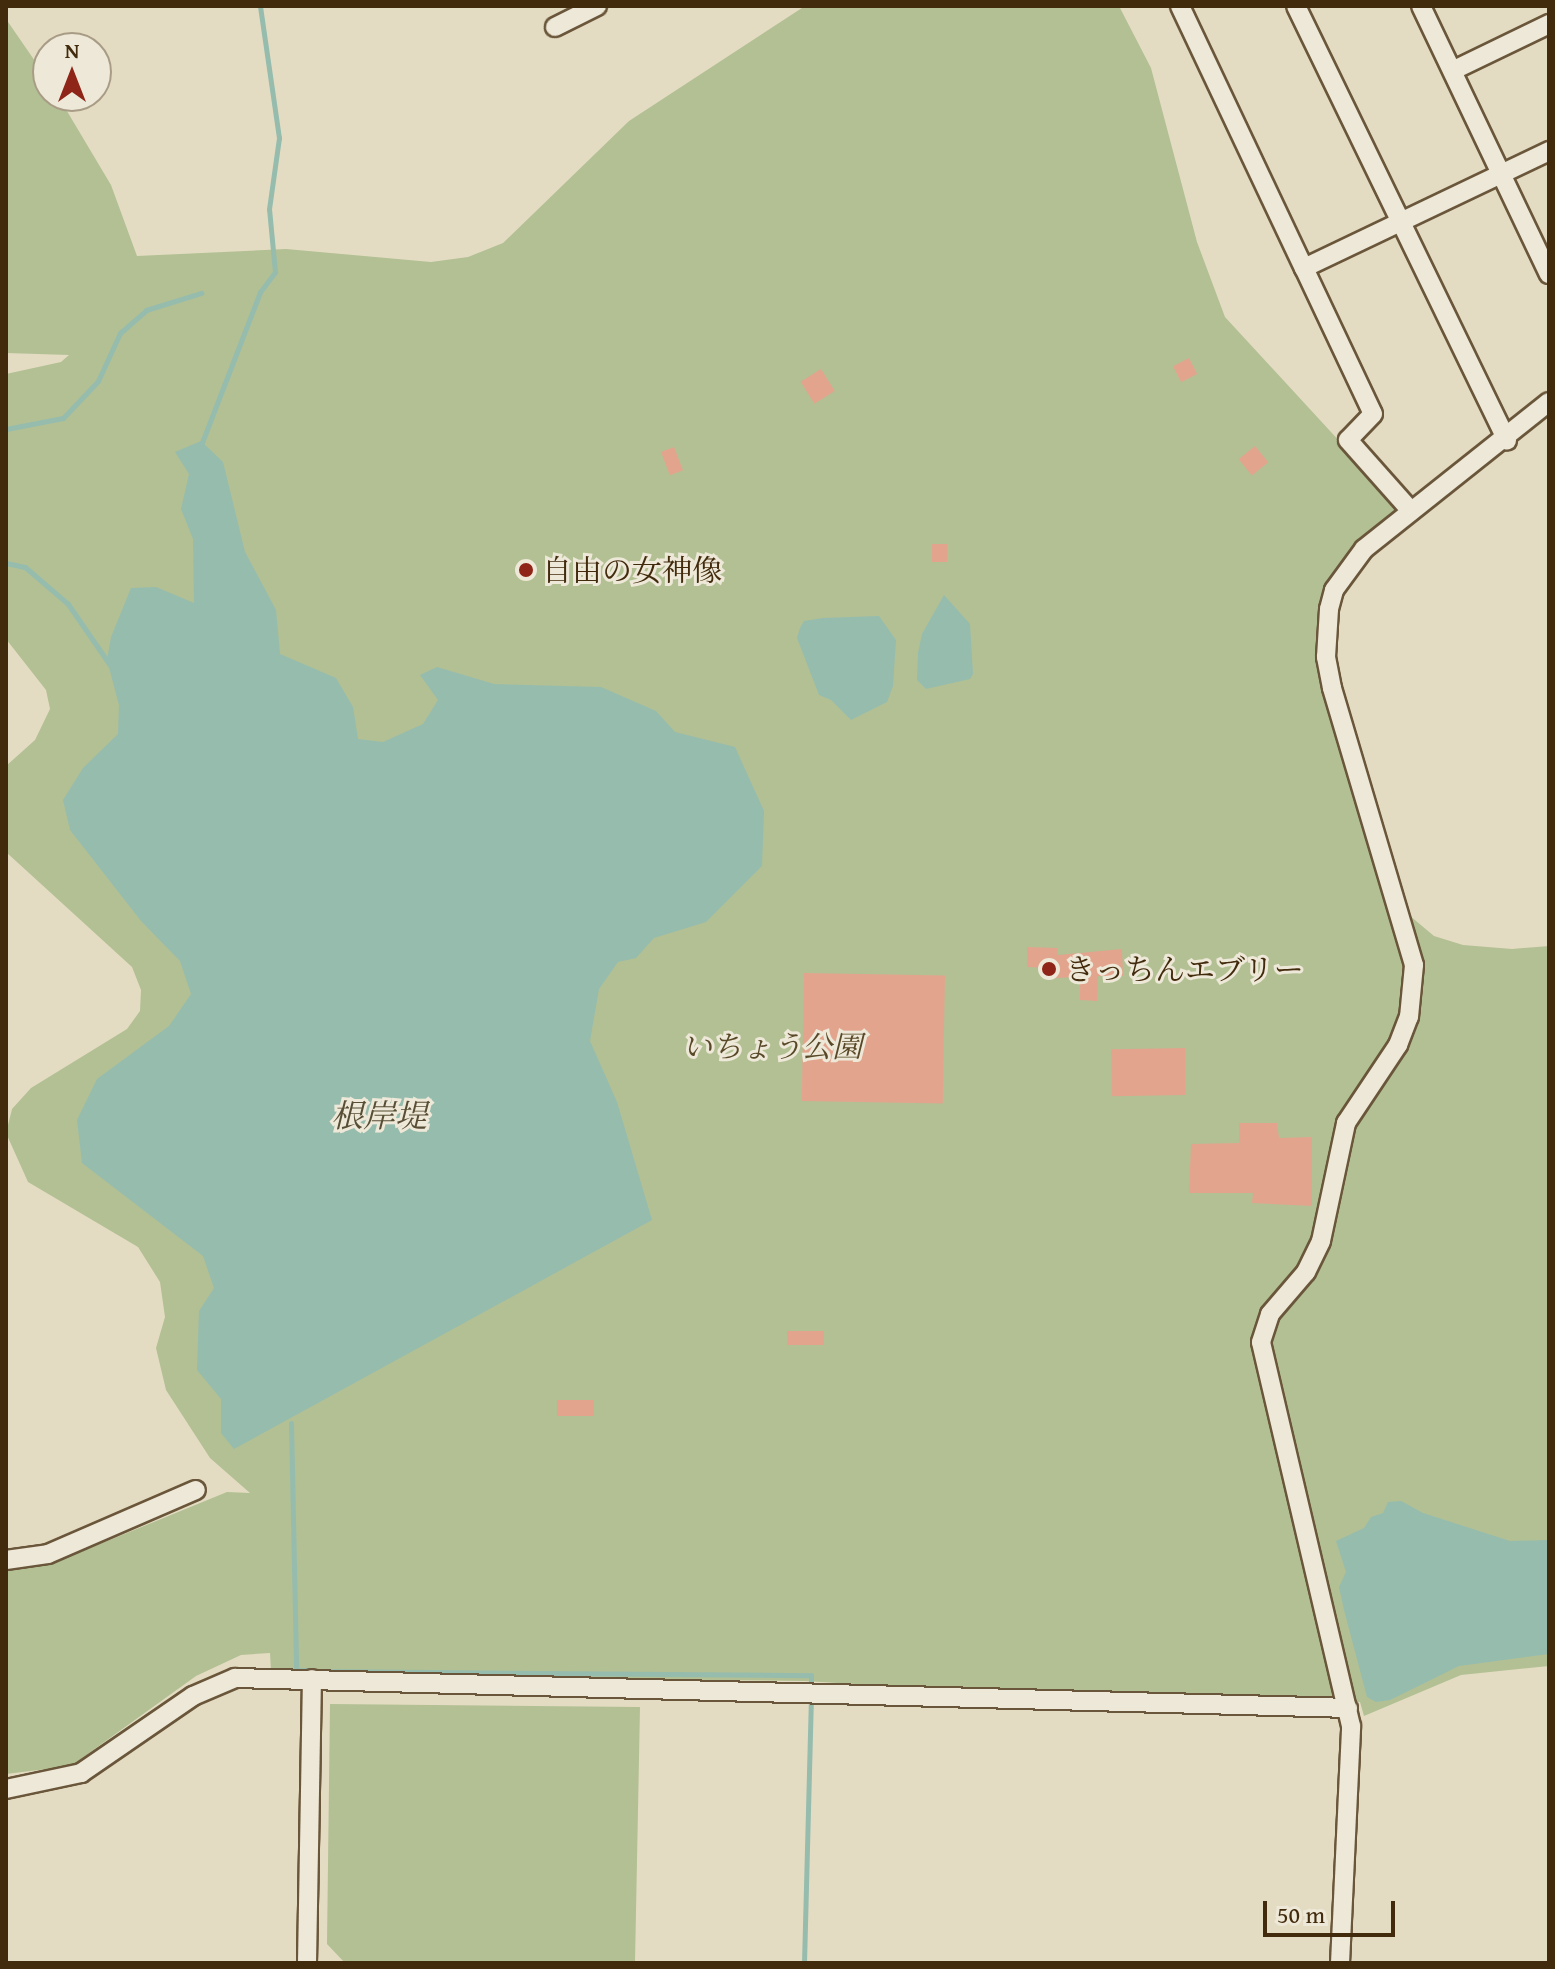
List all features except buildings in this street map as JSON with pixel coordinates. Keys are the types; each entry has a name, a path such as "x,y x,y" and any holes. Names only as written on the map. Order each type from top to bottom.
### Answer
{"street":[{"path":"555,27 597,6"},
{"path":"1180,6 1373,414 1348,440 1411,511"},
{"path":"1296,6 1507,440"},
{"path":"1421,6 1548,269"},
{"path":"1454,70 1549,24"},
{"path":"1304,268 1549,151"},
{"path":"1340,1963 1348,1708 1261,1342 1270,1314 1306,1272 1321,1241 1339,1154 1356,1102 1398,1045 1409,1017 1414,965 1332,688 1326,633 1329,609 1342,580 1364,549 1507,440 1549,402"},
{"path":"6,1560 48,1554 196,1490"},
{"path":"6,1789 81,1773 193,1696 235,1678 1348,1708"},
{"path":"307,1963 312,1679"}],"green space":[{"name":"いちょう公園","path":"805,6 1119,6 1151,68 1197,242 1225,317 1400,507 1320,616 1391,900 1434,936 1463,945 1512,949 1549,946 1549,1666 1461,1675 1364,1716 1360,1702 1317,1699 1007,1693 804,1681 330,1676 271,1671 270,1653 241,1655 196,1676 71,1766 6,1774 6,1568 56,1562 227,1492 250,1493 210,1458 166,1390 156,1348 165,1317 160,1282 138,1247 28,1182 6,1133 12,1109 31,1088 127,1029 140,1011 141,990 132,967 6,852 6,766 35,740 50,709 46,690 6,639 6,374 61,362 69,355 6,353 6,19 32,57 32,112 68,112 111,185 137,256 286,249 431,262 468,257 503,243 629,121"},
{"path":"330,1704 640,1707 635,1963 345,1963 327,1944"}],"water":[{"name":"根岸堤","path":"201,441 223,462 245,552 276,610 280,654 336,678 353,707 358,739 383,742 423,724 438,700 420,675 437,667 494,684 601,687 656,711 675,732 735,747 764,811 762,866 706,922 654,938 636,958 618,962 599,989 590,1041 617,1102 652,1220 234,1449 221,1433 221,1399 197,1370 199,1311 214,1288 203,1256 82,1163 77,1120 97,1079 169,1026 191,994 180,961 141,921 70,830 63,800 83,768 118,734 119,705 107,660 111,637 131,588 156,587 194,603 193,539 181,509 189,474 175,452"},
{"path":"944,595 970,624 973,674 970,679 926,689 917,680 918,653 922,634"},
{"path":"879,616 896,640 893,686 887,702 851,720 831,700 819,695 797,638 804,621"},
{"path":"1401,1501 1423,1513 1510,1541 1549,1540 1549,1654 1459,1666 1390,1700 1376,1702 1367,1697 1339,1587 1346,1572 1336,1541 1364,1528 1371,1517 1383,1513 1388,1502"}],"waterway":[{"path":"201,445 260,292 275,272 269,209 279,138 260,6"},
{"path":"6,429 63,418 98,381 120,333 146,310 201,293"},
{"path":"6,563 25,567 68,604 110,665"},
{"path":"291,1423 296,1670 312,1670"},
{"path":"321,1671 811,1675 811,1688"},
{"path":"804,1963 811,1698"}],"place":[{"name":"自由の女神像","path":"526,570"},
{"name":"きっちんエブリー","path":"1049,969"}]}
